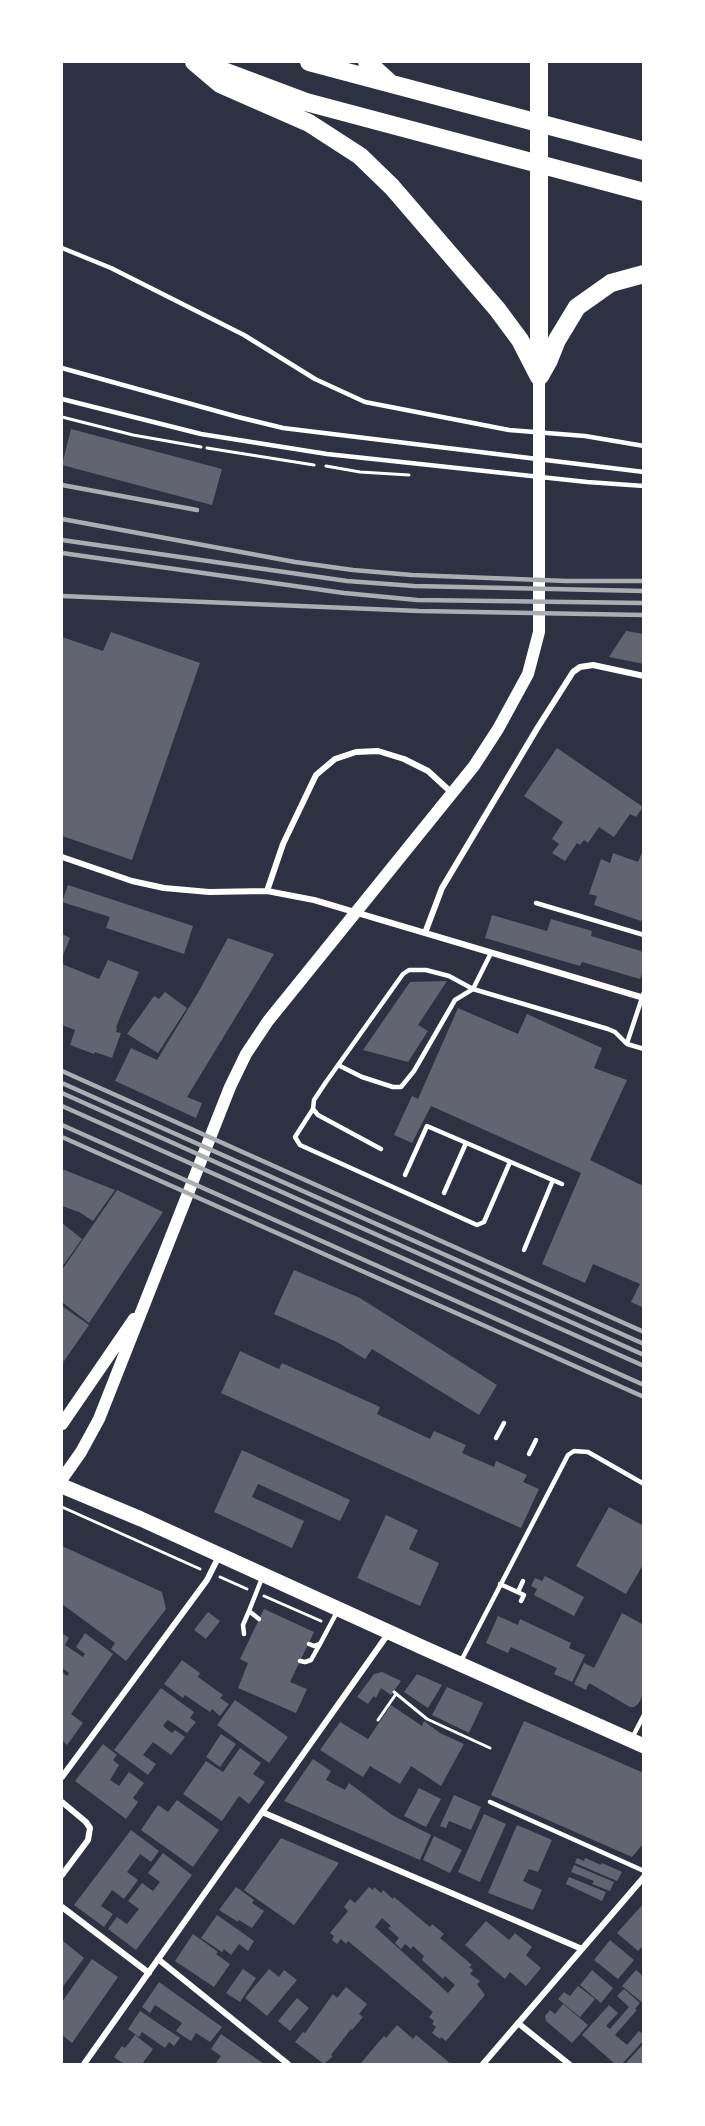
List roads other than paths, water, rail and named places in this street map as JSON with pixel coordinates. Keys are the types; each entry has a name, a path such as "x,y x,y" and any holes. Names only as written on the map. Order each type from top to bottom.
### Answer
{"highway":[{"path":"196,62 306,102 644,192"},
{"path":"196,62 220,84 309,123 360,156 392,187 497,309 520,340 539,377"},
{"path":"309,62 644,151"},
{"path":"367,62 391,84"},
{"path":"539,377 540,64"},
{"path":"539,377 557,340 577,307 611,283 644,274"}],"main road":[{"path":"62,1479 81,1452 99,1419 230,1088 246,1054 267,1021 474,766 498,729 528,674 539,632 539,377"},
{"path":"62,1424 145,1304"},
{"path":"62,1485 637,1743"}],"street":[{"path":"425,933 442,888 573,672 580,667 593,665 644,676"},
{"path":"267,891 283,844 316,776 335,759 356,752 378,751 404,759 428,771 453,794"},
{"path":"62,857 132,881 164,888 208,892 267,891 314,900 491,953 643,995"},
{"path":"62,1777 207,1580 219,1556"},
{"path":"84,2064 389,1632"},
{"path":"62,1802 90,1828 88,1840 62,1875"},
{"path":"262,1812 582,1948"},
{"path":"483,2064 644,1877"},
{"path":"62,1907 149,1973"},
{"path":"158,1959 288,2064"},
{"path":"518,2023 569,2064"}],"lane":[{"path":"62,249 111,268 244,335 315,380 365,402 509,430 585,436 644,446"},
{"path":"62,368 283,428 644,472"},
{"path":"62,399 201,434 316,452 587,482 644,486"},
{"path":"536,903 644,935"},
{"path":"338,1065 362,1077 393,1087 401,1087 414,1071 455,1000 472,989 491,953"},
{"path":"510,1162 484,1222 477,1225 300,1146 296,1137 313,1109 314,1100 403,974 409,970 426,970 449,976 472,989 608,1029 615,1032 627,1044 644,1049"},
{"path":"627,1044 643,995"},
{"path":"313,1109 318,1115 381,1149"},
{"path":"405,1175 427,1126 562,1184"},
{"path":"444,1193 466,1143"},
{"path":"524,1250 553,1180"},
{"path":"496,1438 504,1423"},
{"path":"529,1454 536,1440"},
{"path":"460,1664 568,1455 574,1451 588,1452 644,1484"},
{"path":"244,1634 243,1625 264,1575"},
{"path":"518,1592 523,1581"},
{"path":"500,1584 524,1595 521,1601"},
{"path":"300,1661 311,1660 338,1610"},
{"path":"249,1611 259,1619"},
{"path":"309,1644 314,1646 320,1644"},
{"path":"637,1743 644,1715"},
{"path":"489,1802 644,1871"}],"railway":[{"path":"62,485 197,510"},
{"path":"62,519 295,562 353,570 412,575 567,581 644,581"},
{"path":"62,540 347,581 414,586 644,591"},
{"path":"62,553 344,593 417,600 644,603"},
{"path":"62,596 419,611 644,615"},
{"path":"62,1071 644,1332"},
{"path":"62,1083 644,1344"},
{"path":"62,1093 644,1355"},
{"path":"62,1106 644,1366"},
{"path":"62,1125 644,1385"},
{"path":"62,1137 644,1397"}]}
